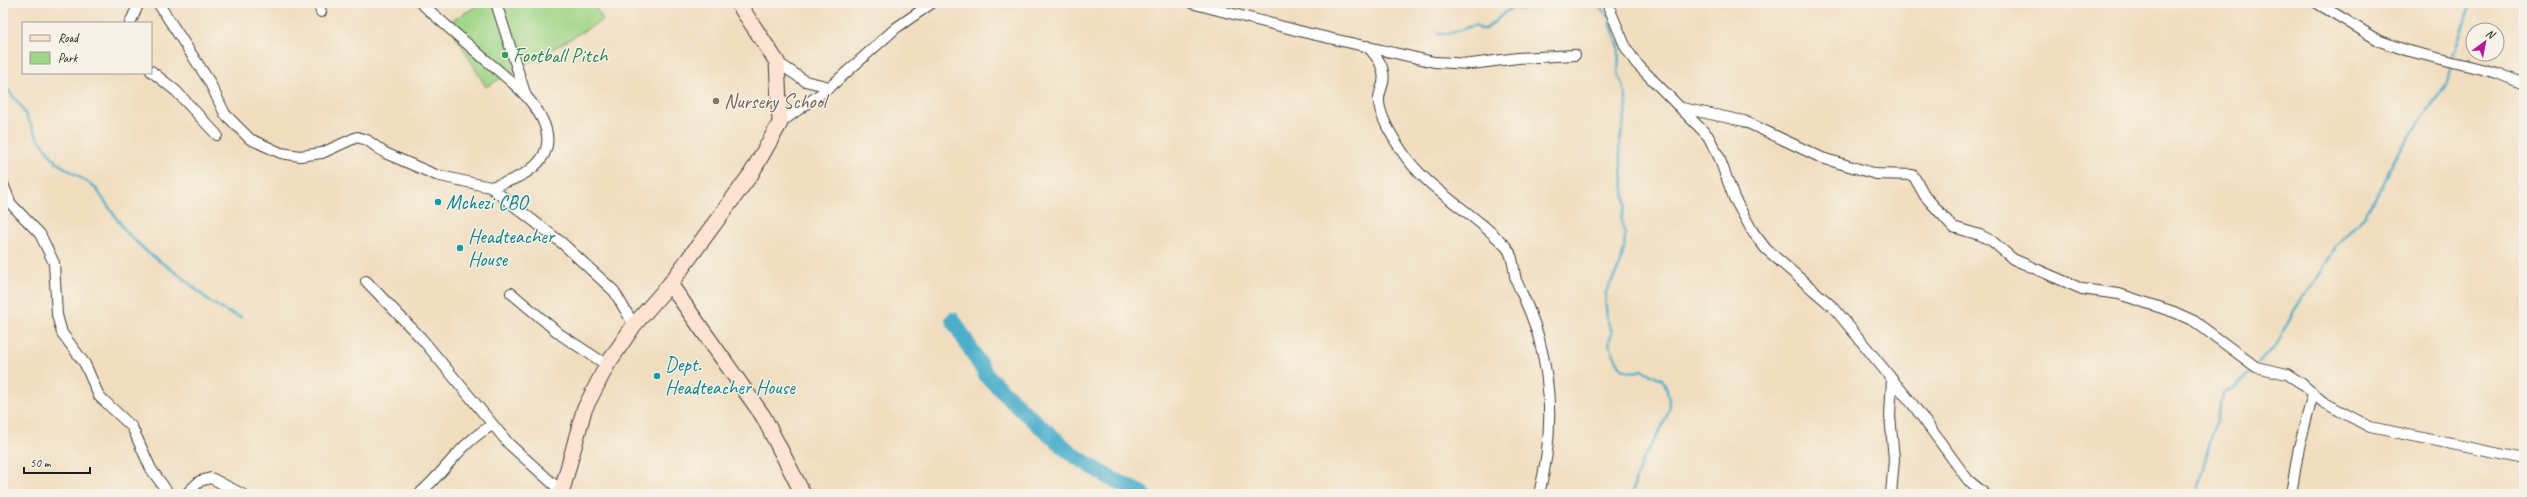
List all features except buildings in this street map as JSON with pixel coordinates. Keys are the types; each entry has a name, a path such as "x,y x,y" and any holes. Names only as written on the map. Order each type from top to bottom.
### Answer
{"street":[{"path":"130,22 139,3"},
{"path":"158,3 208,82 225,114 258,144 281,153 300,156 322,153 357,138 367,140 385,153 436,175 490,187 562,243 614,292 634,325"},
{"path":"420,3 526,96"},
{"path":"490,187 507,183 534,168 542,159 547,149 548,138 544,125 526,96 496,3"},
{"path":"739,3 777,62 805,81 830,87"},
{"path":"366,281 422,339 509,444 561,493 584,410 607,365 634,325 670,284 751,174 780,123 830,87 896,28 932,3"},
{"path":"1191,3 1434,62 1471,64 1518,58 1576,55"},
{"path":"1607,3 1626,48 1636,63 1682,108 1711,141 1720,156 1734,198 1753,232 1766,249 1834,308 1863,346 1892,378 1968,480 1985,494"},
{"path":"2317,3 2380,41 2405,50 2497,73 2524,84"},
{"path":"1367,46 1375,55 1384,73 1379,93 1380,108 1401,150 1418,171 1496,237 1508,250 1516,278 1539,338 1547,380 1550,410 1549,442 1539,494"},
{"path":"777,62 780,123"},
{"path":"152,72 176,91 217,135"},
{"path":"1682,108 1744,121 1822,158 1876,174 1913,175 1925,196 1953,227 1980,235 1992,241 2013,259 2082,289 2119,294 2174,312 2200,325 2256,367 2287,374 2301,383 2323,402 2378,431 2524,459"},
{"path":"3,184 11,204 40,234 52,255 55,274 57,315 62,333 85,364 99,396 132,427 151,469 168,494"},
{"path":"670,284 763,416 803,494"},
{"path":"511,293 561,335 607,365"},
{"path":"1891,494 1894,459 1890,416 1892,378"},
{"path":"2291,494 2299,447 2313,394"},
{"path":"419,494 438,477 479,432 494,425"},
{"path":"186,494 200,481 211,478 242,494"}],"green space":[{"name":"Football Pitch","path":"482,3 593,3 603,20 486,87 448,23"}],"waterway":[{"path":"1438,34 1448,34 1475,25 1480,29 1486,29 1507,11 1514,8 1523,9 1544,3"},
{"path":"1596,3 1609,17"},
{"path":"2452,59 2471,3"},
{"path":"1610,22 1619,47 1618,73 1623,85 1627,105 1619,146 1626,206 1621,219 1625,234 1624,248 1620,265 1605,294 1607,320 1612,332 1609,343 1617,361 1624,369 1634,372 1642,370 1662,379 1667,391 1669,403 1668,413 1664,423 1641,464 1632,494"},
{"path":"2258,364 2279,340 2295,309 2317,279 2335,248 2365,214 2384,183 2394,159 2447,83 2451,64"},
{"path":"3,84 21,106 38,138 56,162 95,187 126,232 147,252 182,277 209,301 227,312 241,317"},
{"path":"953,320 987,376 1022,410 1072,454 1110,478 1143,494"},
{"path":"2196,494 2223,393 2235,387 2254,369"}],"place":[{"name":"Football Pitch","path":"505,55"},
{"name":"Nursery School","path":"716,101"},
{"name":"Mchezi CBO","path":"438,202"},
{"name":"Headteacher House","path":"460,248"},
{"name":"Dept. Headteacher House","path":"657,376"}]}
